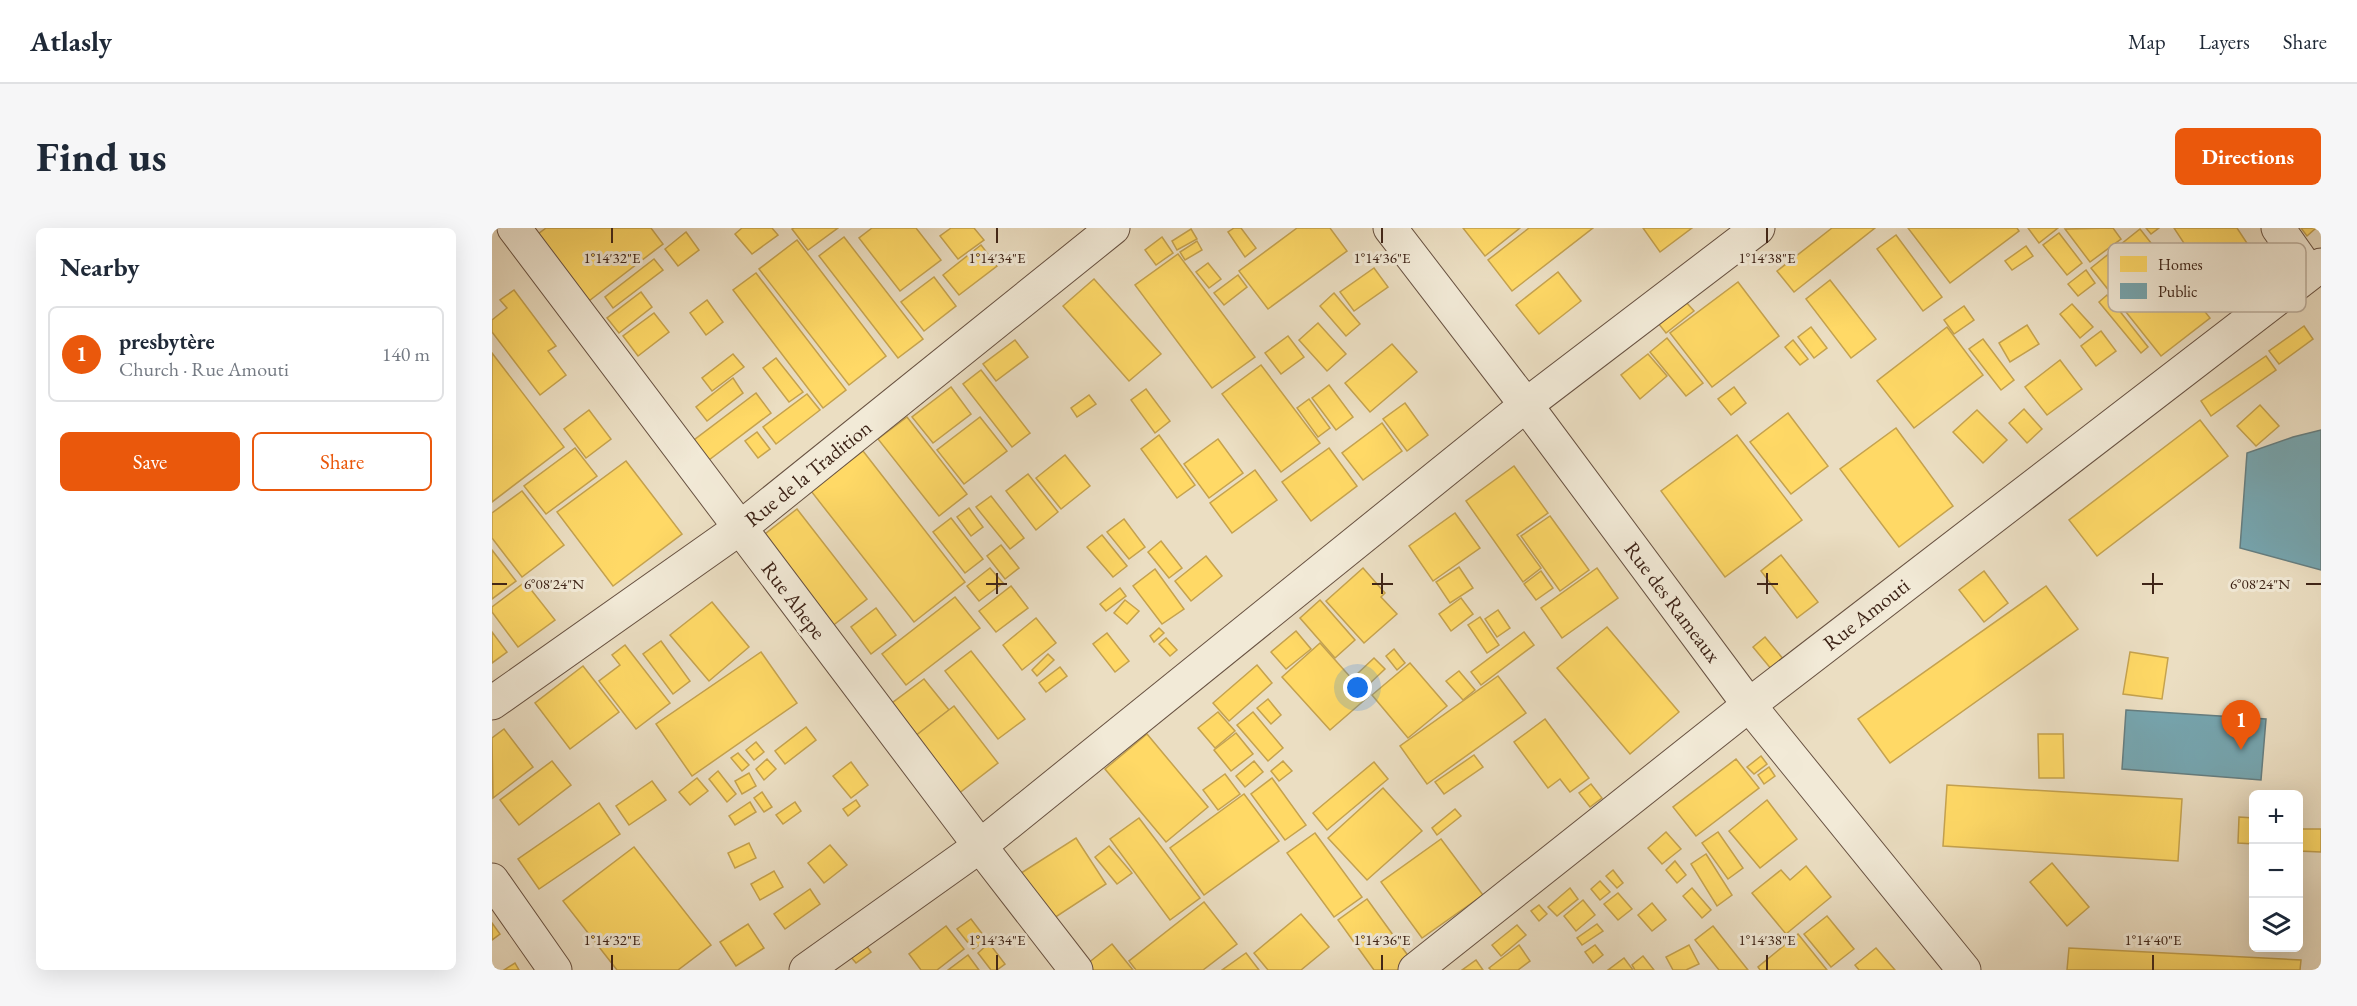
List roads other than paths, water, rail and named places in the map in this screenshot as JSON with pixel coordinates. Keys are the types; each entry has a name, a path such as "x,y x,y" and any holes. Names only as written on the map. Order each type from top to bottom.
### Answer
{"street":[{"path":"492,237 504,228"},
{"name":"Rue Ahepe","path":"514,228 1076,970"},
{"name":"Rue de la Tradition","path":"492,703 740,528 1113,228"},
{"name":"Rue des Rameaux","path":"1390,228 1526,405 1749,705 1964,970"},
{"path":"806,970 980,846 1526,405 1758,228"},
{"path":"2278,228 2292,243"},
{"name":"Rue Amouti","path":"1415,970 1749,705 2258,312"},
{"path":"492,880 555,970"}],"place":[{"name":"presbytère","path":"2241,750"}]}
